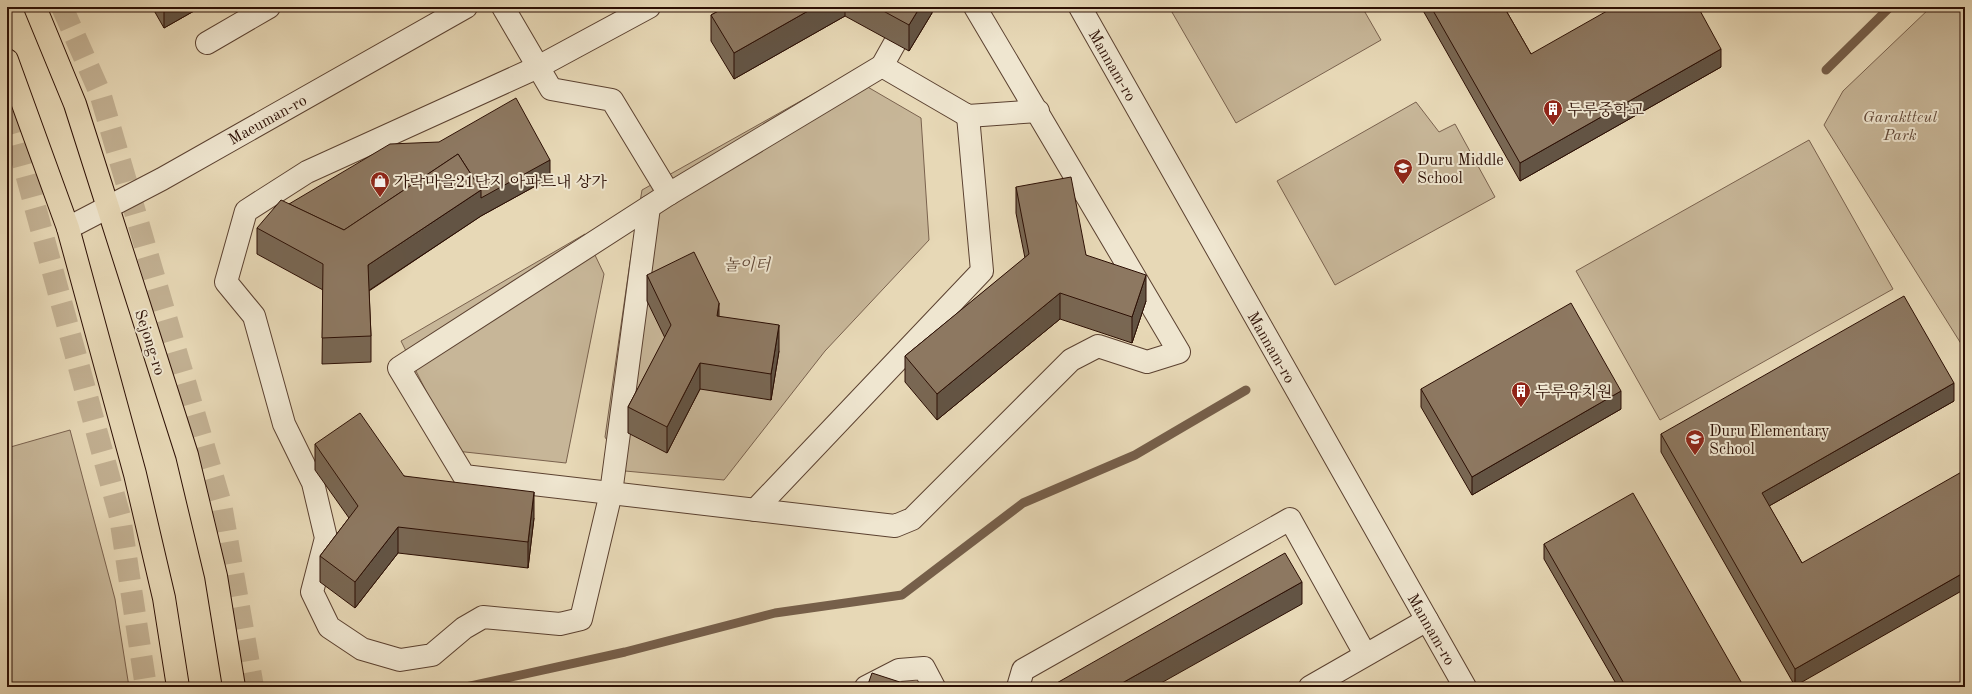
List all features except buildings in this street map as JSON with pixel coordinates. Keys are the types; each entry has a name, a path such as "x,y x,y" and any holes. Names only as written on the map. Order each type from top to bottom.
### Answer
{"main road":[{"name":"Sejong-ro","path":"35,7 75,104 187,455 216,576 234,687"},
{"path":"7,60 68,228 135,474 164,598 178,687"}],"street":[{"path":"207,43 269,7"},
{"name":"Maeuman-ro","path":"68,228 109,207 466,7"},
{"path":"503,7 551,89 612,100 669,194"},
{"path":"649,7 538,67 307,172 246,211 226,282 254,316 284,424 313,483 326,538 312,592 329,627 362,648 400,660 432,655 464,628 483,617 560,624 581,619 611,494 649,207"},
{"path":"915,7 882,66 669,194 399,368 464,476 895,526 912,519 1071,360 1098,346 1147,362 1179,352 1038,111 975,7"},
{"name":"Mannam-ro","path":"1080,7 1465,687"},
{"path":"882,66 968,116 1038,111"},
{"path":"755,510 982,271 968,116"},
{"path":"1018,687 1023,670 1290,519 1365,654"},
{"path":"1310,687 1365,654 1427,620"},
{"path":"866,687 900,670 924,668 934,687"}],"green space":[{"path":"1169,7 1362,7 1381,40 1236,123"},
{"name":"Garaktteul Park","path":"1931,7 1965,7 1965,350 1824,125 1843,91"},
{"name":"놀이터","path":"847,75 921,118 929,240 825,351 724,480 625,471 605,437 630,262 642,190"},
{"path":"1416,102 1439,132 1455,124 1495,197 1335,285 1277,181"},
{"path":"1809,140 1893,289 1660,420 1576,271"},
{"path":"585,234 604,274 566,463 456,451 401,341"},
{"path":"70,430 115,599 129,687 7,687 7,448"}],"waterway":[{"path":"1826,70 1890,7"},
{"path":"466,687 625,652 775,613 902,595 1023,503 1135,455 1246,390"}],"tunnel":[{"path":"62,7 100,93 221,504 253,687"},
{"path":"7,113 14,130 120,517 146,687"}],"place":[{"name":"두루중학교","path":"1553,126"},
{"name":"Duru Middle School","path":"1403,185"},
{"name":"가락마을21단지 아파트내 상가","path":"380,198"},
{"name":"두루유치원","path":"1521,408"},
{"name":"Duru Elementary School","path":"1695,456"}]}
